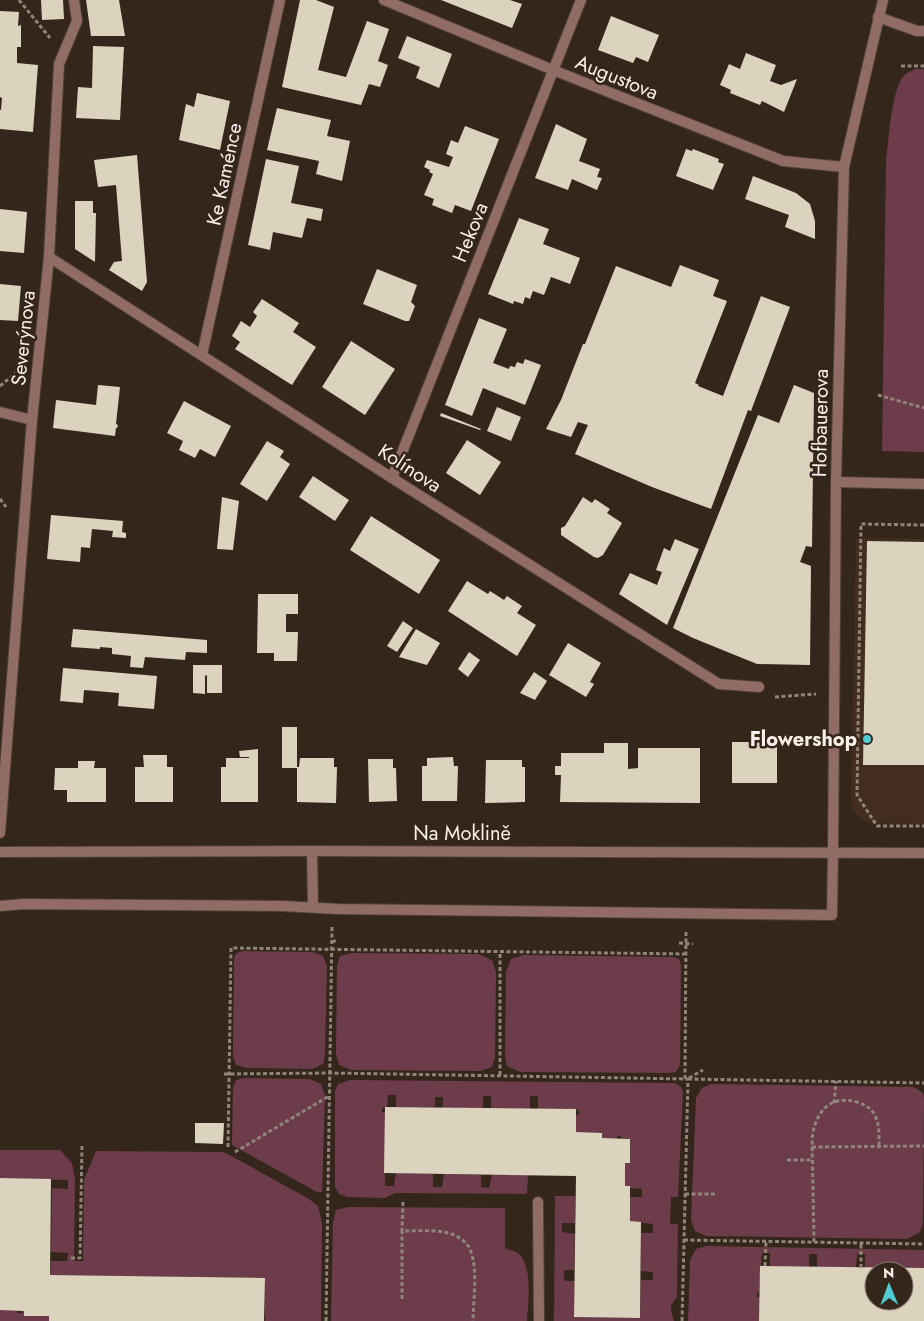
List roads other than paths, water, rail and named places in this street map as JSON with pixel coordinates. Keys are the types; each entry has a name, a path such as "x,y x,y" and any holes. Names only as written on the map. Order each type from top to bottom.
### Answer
{"street":[{"name":"Severýnova","path":"0,833 32,420 49,257 59,64 77,20 74,0"},
{"name":"Ke Kaménce","path":"202,355 280,0"},
{"name":"Augustova","path":"384,0 553,70 783,161 844,167"},
{"name":"Hekova","path":"392,478 581,0"},
{"name":"Hofbauerova","path":"313,907 832,915 836,482 844,167 882,0"},
{"path":"878,17 924,31"},
{"name":"Kolínova","path":"49,257 392,478 718,684 759,687"},
{"path":"0,412 32,420"},
{"path":"836,482 924,484"},
{"path":"0,906 24,904 313,907 312,851"},
{"name":"Na Moklině","path":"0,852 924,853"},
{"path":"538,1202 539,1321"}],"place":[{"name":"Flowershop","path":"867,739"}]}
